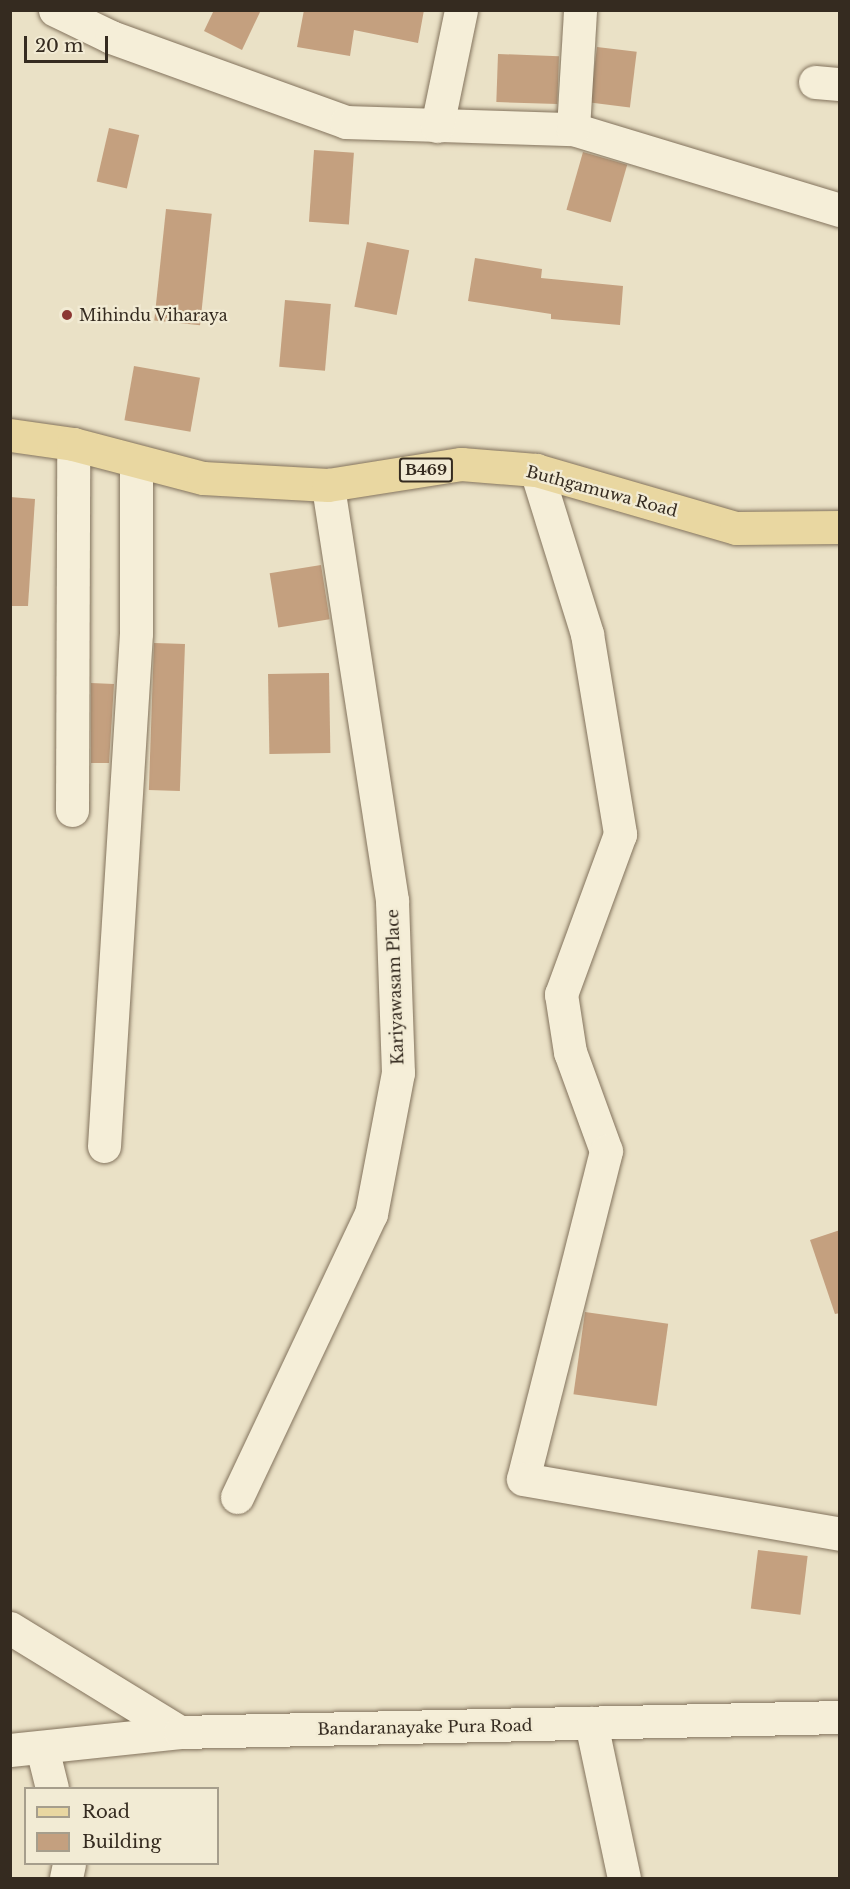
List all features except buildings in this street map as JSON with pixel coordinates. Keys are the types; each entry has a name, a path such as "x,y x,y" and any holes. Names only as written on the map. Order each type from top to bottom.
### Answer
{"main road":[{"name":"Buthgamuwa Road","path":"10,435 73,444 203,478 328,485 461,464 536,470 736,528 840,527"}],"street":[{"path":"55,10 111,38 346,122 573,129 840,210"},
{"path":"437,126 461,10"},
{"path":"573,129 580,10"},
{"path":"72,810 73,444"},
{"path":"104,1146 136,633 136,462"},
{"path":"536,470 587,634 620,834 561,994 570,1052 606,1151 523,1479 840,1534"},
{"name":"Kariyawasam Place","path":"237,1497 371,1214 398,1073 392,900 328,485"},
{"path":"10,1628 180,1732"},
{"name":"Bandaranayake Pura Road","path":"26,1749 180,1732 840,1717"},
{"path":"591,1723 624,1878"},
{"path":"26,1749 51,1787"}],"place":[{"name":"Mihindu Viharaya","path":"67,315"}]}
